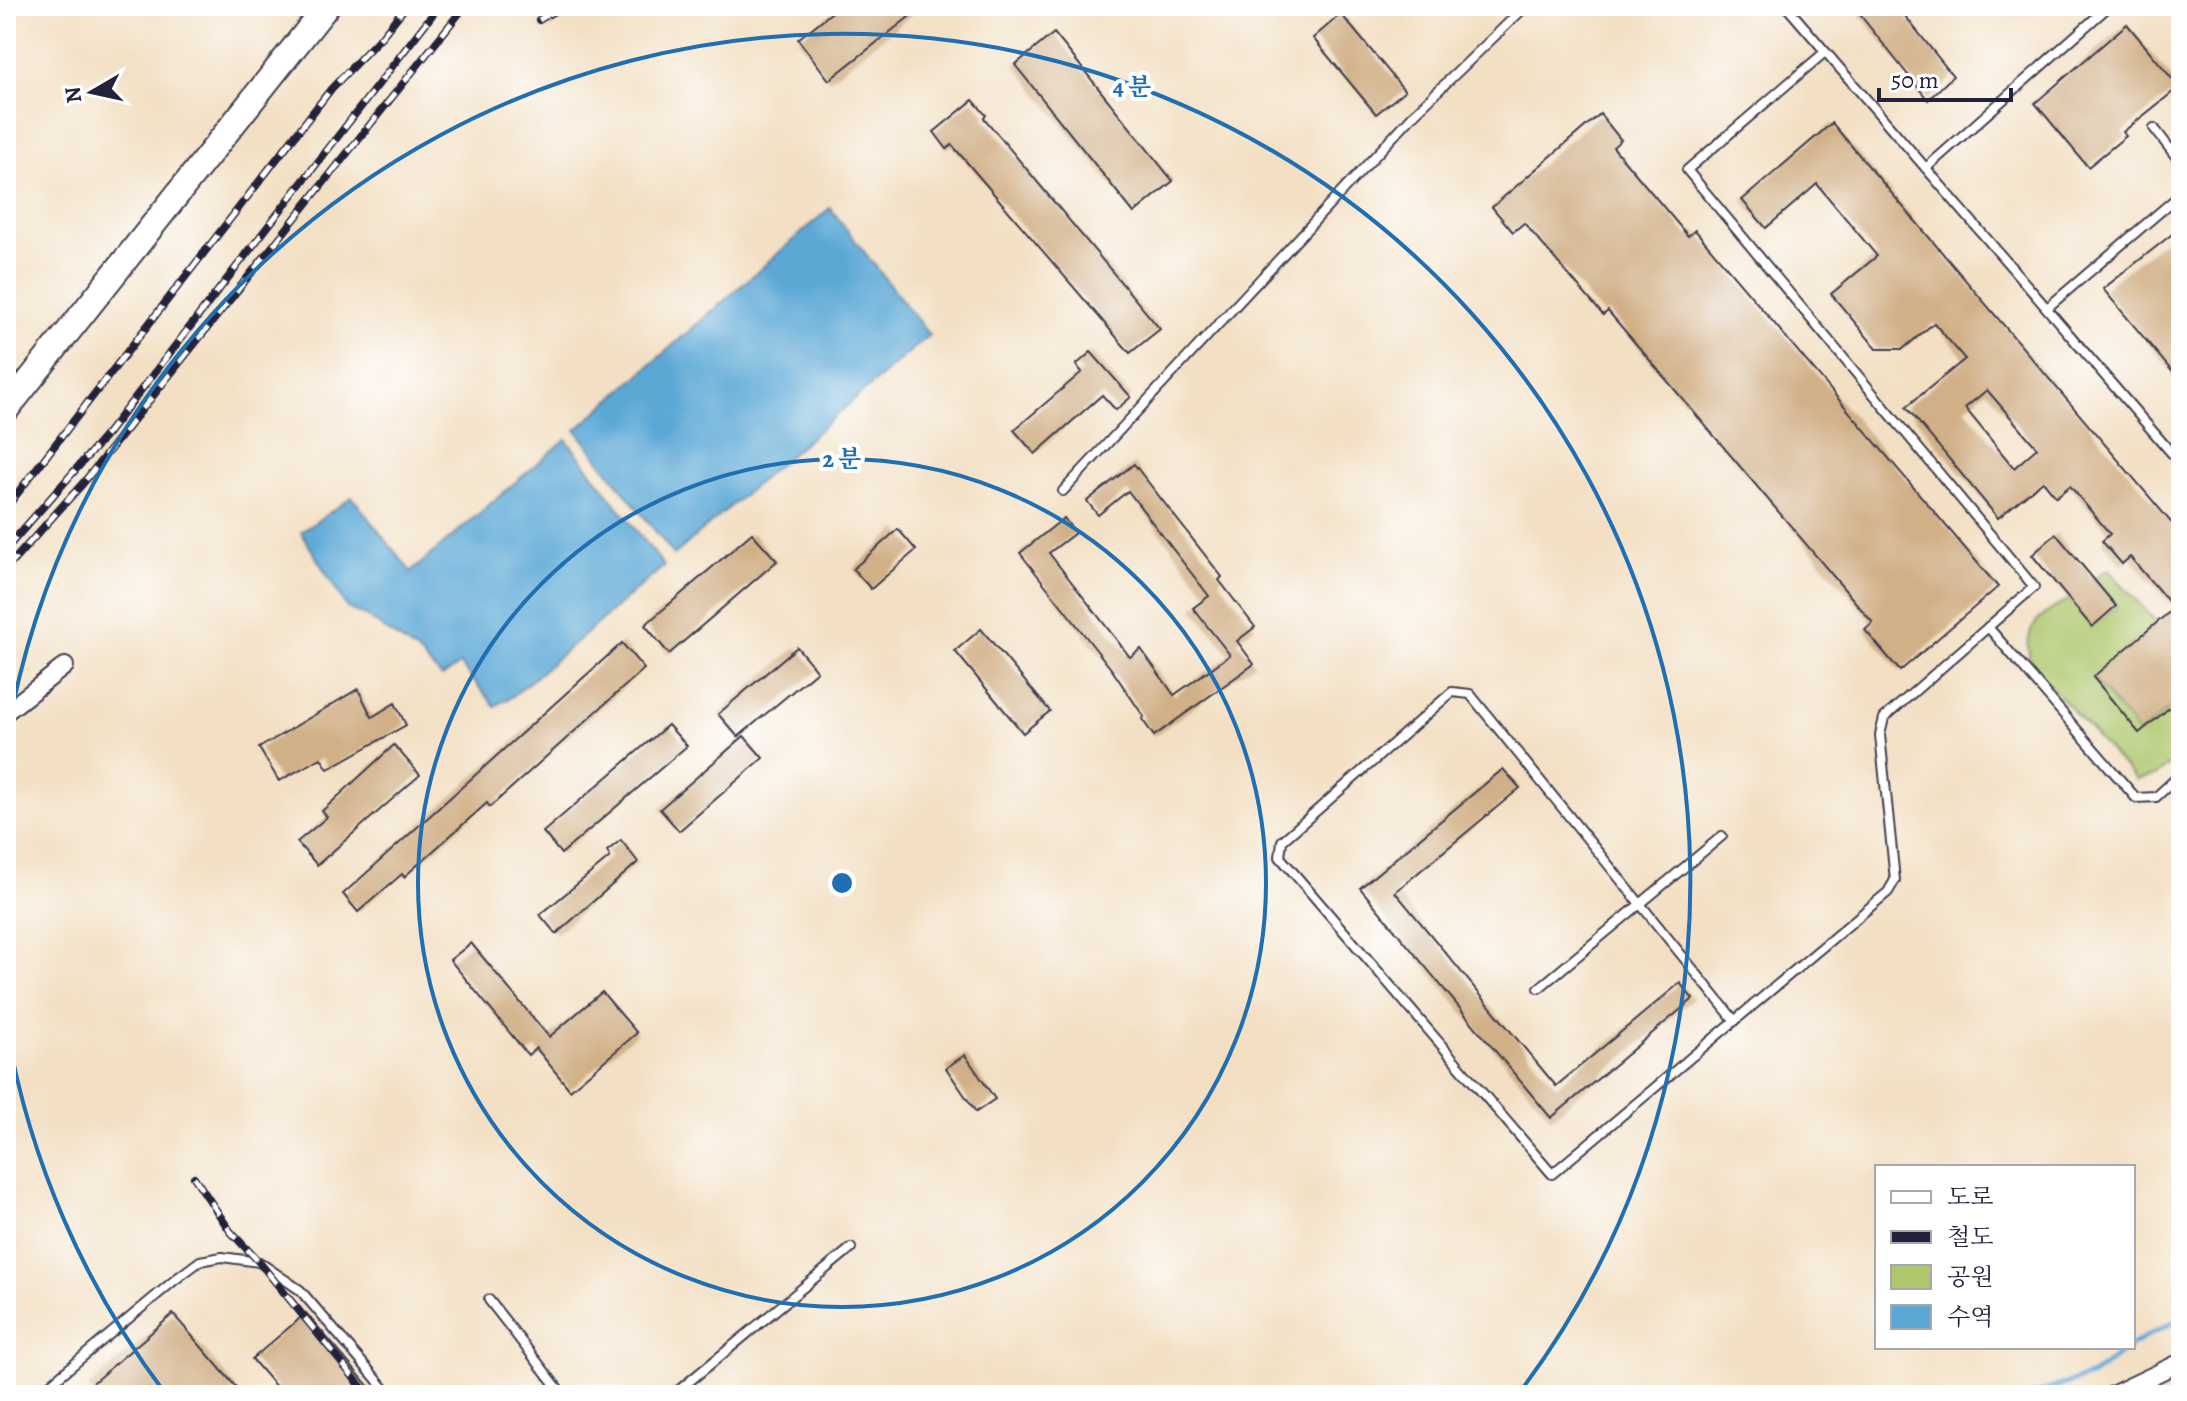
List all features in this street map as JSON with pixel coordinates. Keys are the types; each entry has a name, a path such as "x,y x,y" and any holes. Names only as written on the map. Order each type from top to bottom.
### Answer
{"main road":[{"path":"6,410 327,6"}],"street":[{"path":"6,712 65,666"},
{"path":"2112,1395 2181,1362"}],"lane":[{"path":"1063,491 1417,111 1526,6"},
{"path":"1786,6 2181,464"},
{"path":"1926,168 2109,6"},
{"path":"1735,1021 1470,694 1452,692 1282,841 1280,857 1552,1174 1735,1021 1888,892 1895,880 1880,735 1884,718 2034,587 1687,170 1825,52"},
{"path":"2154,128 2181,163"},
{"path":"2047,308 2181,194"},
{"path":"2172,453 2181,445"},
{"path":"1988,627 2136,798 2156,797 2181,774"},
{"path":"1539,988 1722,836"},
{"path":"673,1395 851,1248"},
{"path":"37,1395 200,1261 222,1257 259,1262 300,1290 390,1395"},
{"path":"489,1300 563,1395"}],"green space":[{"path":"2108,569 2157,623 2093,678 2139,733 2181,699 2181,755 2157,775 2136,780 2031,665 2028,652 2030,632 2035,625 2069,599 2092,626 2116,606 2093,579"}],"water":[{"path":"830,208 929,335 674,555 576,430"},
{"path":"566,439 664,566 513,696 495,706 460,664 442,677 416,651 367,617 347,608 301,532 352,497 411,572"}],"building":[{"path":"840,6 923,6 829,80 798,39"},
{"path":"1853,6 1897,6 1953,76 1928,100"},
{"path":"1341,14 1405,91 1376,114 1313,38"},
{"path":"2127,24 2179,87 2123,132 2126,136 2088,167 2035,103"},
{"path":"1054,33 1173,181 1134,213 1015,65"},
{"path":"973,100 986,115 984,118 1160,329 1130,353 952,145 947,149 934,132"},
{"path":"1600,114 1621,140 1613,147 1688,236 1695,230 1998,587 1900,671 1865,630 1873,623 1608,311 1603,315 1524,223 1513,232 1492,207"},
{"path":"1832,123 2181,534 2181,698 2139,733 2093,677 2174,608 2130,557 2122,564 2102,541 2110,534 2070,486 2056,497 2043,481 1998,518 1906,407 1965,359 1934,323 1903,349 1877,349 1831,294 1877,256 1817,184 1766,228 1742,200","holes":["1987,390 2037,448 2014,468 1965,408"]},
{"path":"2181,227 2181,382 2103,289"},
{"path":"1091,352 1131,397 1116,410 1102,395 1035,454 1014,430 1082,372 1076,365"},
{"path":"1134,464 1222,577 1219,580 1255,627 1237,641 1254,664 1154,736 1112,670 1020,553 1064,518 1075,533 1049,553 1130,657 1141,649 1174,695 1230,655 1193,608 1209,596 1128,491 1098,515 1087,501"},
{"path":"898,529 916,550 871,589 853,569"},
{"path":"752,533 777,561 669,654 645,625"},
{"path":"2056,534 2116,606 2092,627 2032,555"},
{"path":"981,629 1050,711 1023,733 955,651"},
{"path":"622,643 644,669 490,807 487,803 404,877 402,874 358,912 343,894"},
{"path":"797,647 817,671 738,737 718,714"},
{"path":"358,689 372,717 395,703 406,725 328,769 321,758 279,781 259,748"},
{"path":"668,725 687,746 561,854 543,832"},
{"path":"744,736 763,758 679,831 660,809"},
{"path":"394,745 420,775 317,865 297,842 327,817 322,811"},
{"path":"1503,769 1520,788 1395,892 1556,1086 1680,983 1693,999 1551,1118 1360,888"},
{"path":"621,840 638,862 556,934 540,915 610,857 607,851"},
{"path":"471,943 549,1037 602,992 637,1033 570,1090 536,1048 528,1055 450,960"},
{"path":"965,1055 995,1099 976,1112 946,1068"},
{"path":"306,1313 376,1395 283,1395 252,1359"},
{"path":"173,1314 236,1387 227,1395 95,1395 88,1387"}],"waterway":[{"path":"2135,1343 2181,1318"},
{"path":"2031,1395 2092,1375 2126,1349"}],"railway":[{"path":"6,508 331,89 406,6"},
{"path":"6,549 106,435 439,6"},
{"path":"6,569 84,482 465,6"},
{"path":"539,20 562,6"},
{"path":"194,1177 230,1231 368,1395"}]}
